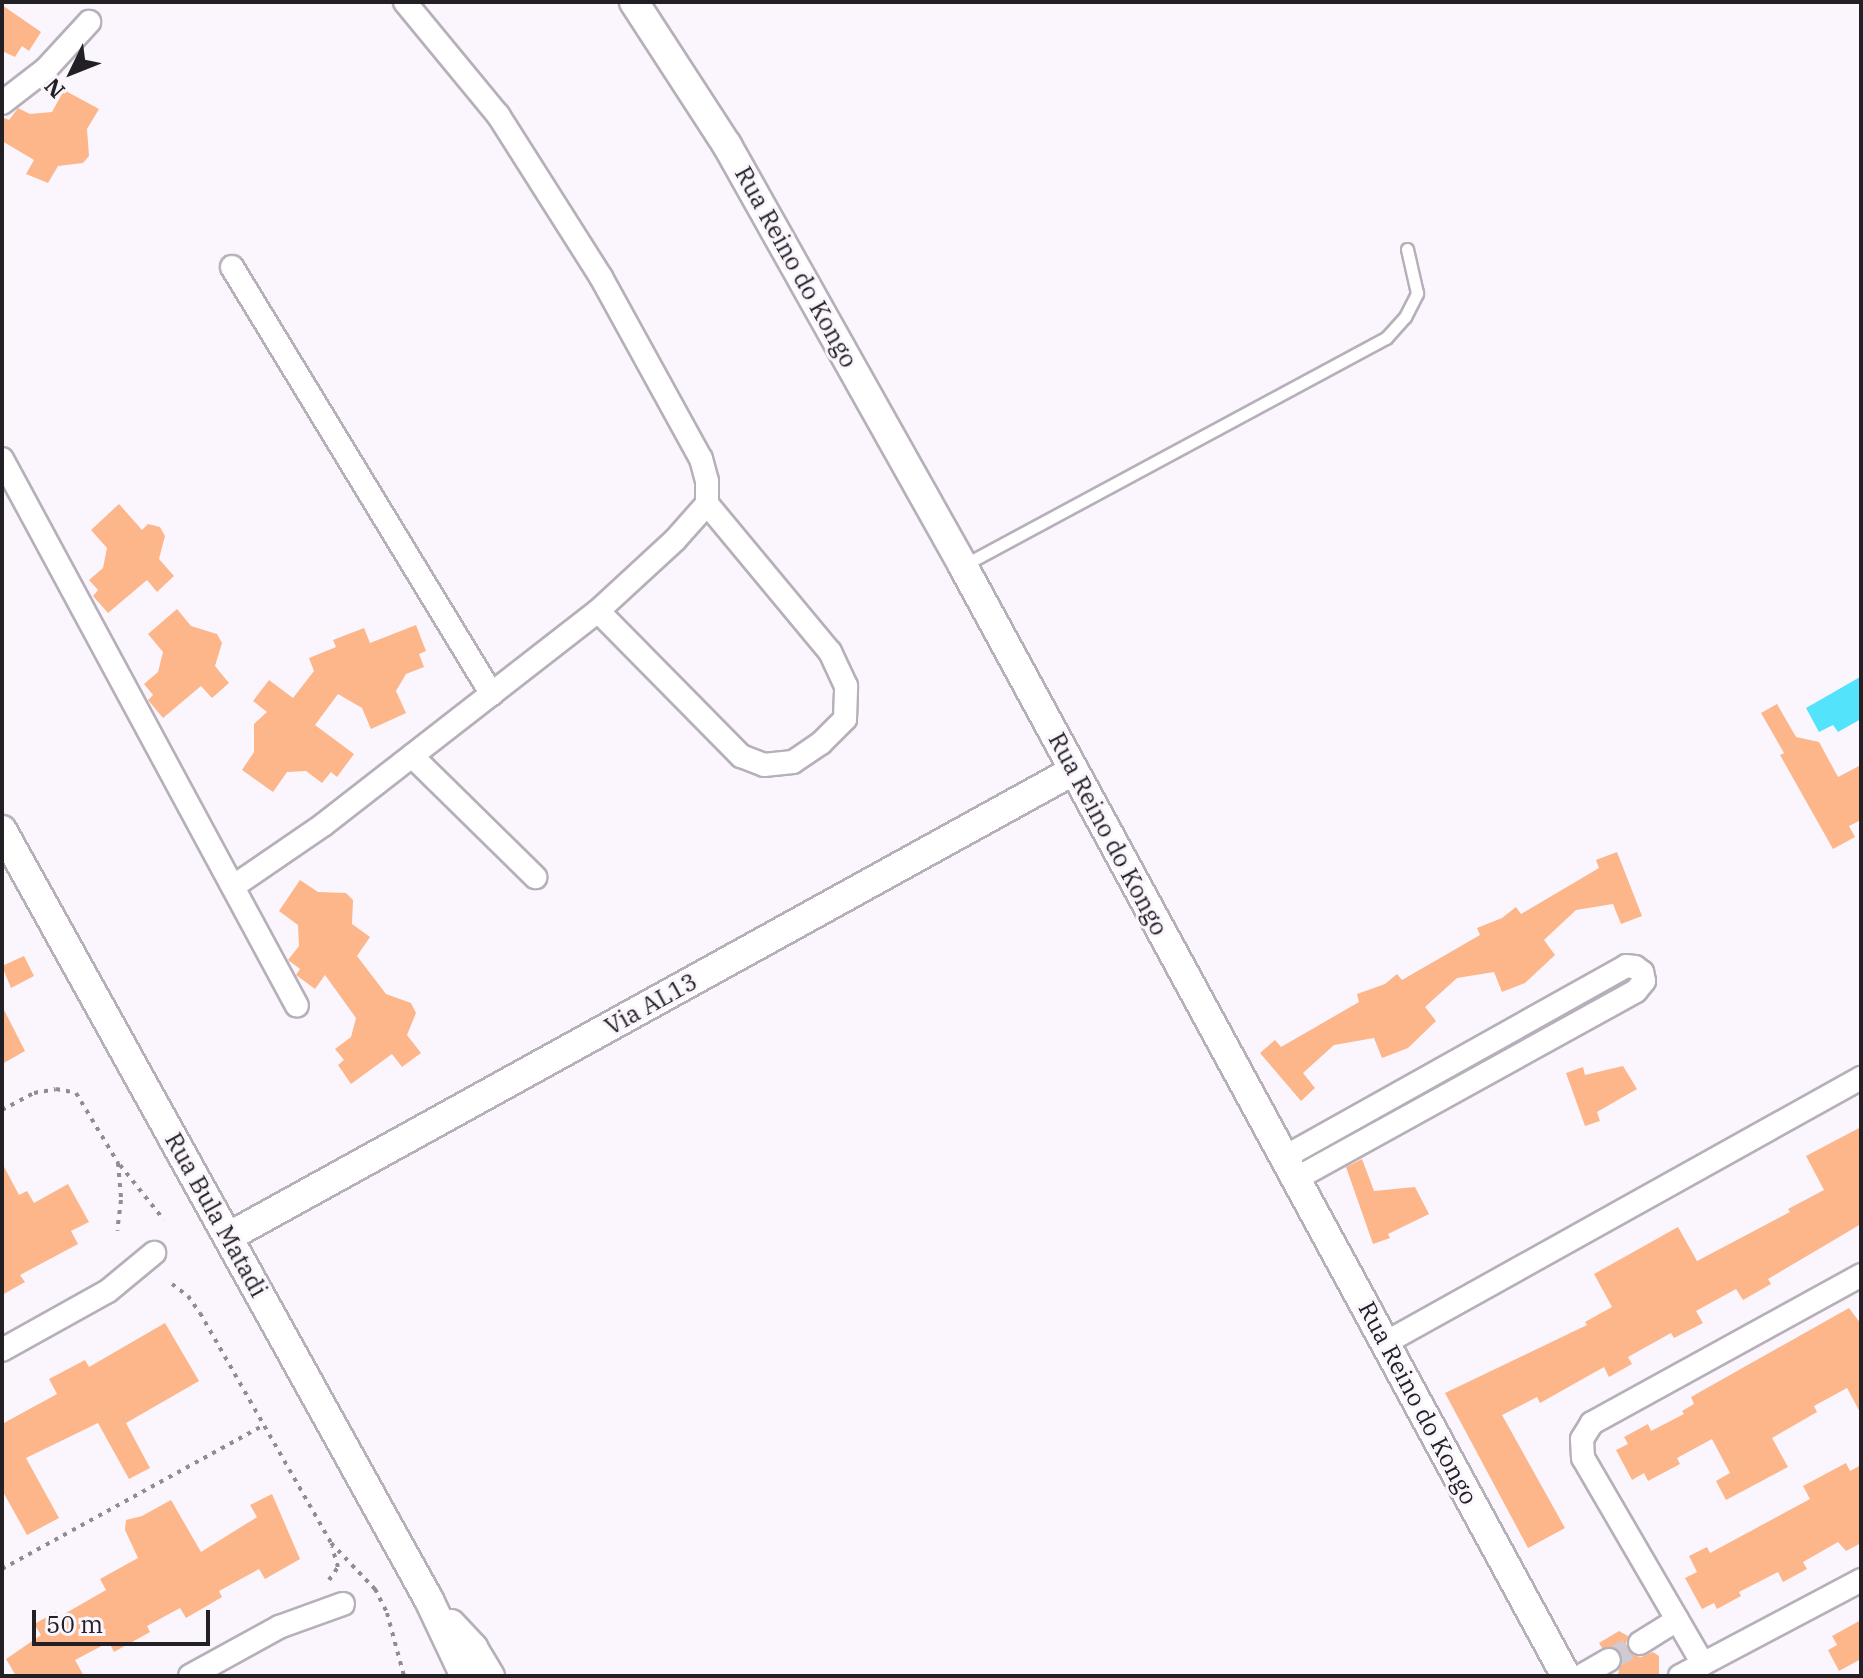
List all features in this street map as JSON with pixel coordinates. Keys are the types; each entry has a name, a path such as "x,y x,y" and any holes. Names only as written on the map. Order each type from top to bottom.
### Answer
{"street":[{"path":"405,2 498,115 601,277 701,459 707,481 707,504 830,652 846,686 845,719 821,743 793,762 764,765 741,756 598,611"},
{"name":"Rua Reino do Kongo","path":"634,2 727,145 963,566 1566,1676"},
{"path":"2,103 46,69 89,22"},
{"path":"232,267 492,694"},
{"path":"2,459 297,1006"},
{"path":"234,886 323,825 598,611 675,540 707,504"},
{"path":"412,756 535,877"},
{"name":"Via AL13","path":"228,1237 1073,771"},
{"name":"Rua Bula Matadi","path":"2,830 429,1600 465,1676"},
{"path":"1626,966 1642,972 1644,981 1636,991 1289,1168 1626,966"},
{"path":"1385,1343 1861,1078"},
{"path":"2,1350 108,1291 154,1253"},
{"path":"1703,1664 1583,1458 1582,1439 1592,1423 1861,1275"},
{"path":"1680,1676 1861,1580"},
{"name":"Rua Bula Matadi","path":"429,1600 473,1648 490,1676"},
{"path":"190,1676 279,1627 343,1604"},
{"path":"1640,1643 1677,1620"},
{"path":"1581,1676 1609,1660"}],"lane":[{"path":"963,566 1386,338 1405,317 1417,293 1407,249"}],"path":[{"path":"2,1110 34,1093 56,1089 76,1093 118,1163 164,1220"},
{"path":"117,1231 121,1200 118,1163"},
{"path":"172,1284 188,1296 200,1313 331,1543 338,1567 329,1580"},
{"path":"2,1569 264,1425"},
{"path":"331,1543 375,1589 387,1613 390,1636 404,1676"}],"water":[{"path":"1860,677 1861,719 1838,732 1833,725 1819,732 1806,708"}],"building":[{"path":"2,5 41,32 29,51 22,46 15,57 2,51"},
{"path":"64,90 99,109 87,129 89,156 83,163 58,166 48,183 26,174 34,160 2,141 2,117 9,120 18,108 30,114 52,112"},
{"path":"119,504 142,530 148,524 160,527 165,536 159,559 174,576 157,592 147,580 108,613 93,596 98,590 89,580 103,568 107,548 91,530"},
{"path":"177,609 191,626 217,634 222,643 215,666 229,683 212,698 201,686 163,718 148,700 153,695 144,684 158,672 163,652 148,634"},
{"path":"416,625 426,651 419,654 424,667 406,674 396,691 406,713 371,729 362,708 338,694 315,725 354,754 337,777 331,772 322,783 306,771 287,772 273,792 242,770 254,752 254,724 267,712 253,701 269,680 293,698 314,671 309,658 336,647 333,640 364,628 370,643"},
{"path":"1777,704 1796,737 1819,742 1838,777 1861,765 1861,820 1849,826 1855,837 1833,849 1780,755 1784,753 1761,713"},
{"path":"1617,852 1642,916 1621,924 1613,904 1576,910 1544,940 1555,955 1525,983 1502,992 1494,972 1457,978 1425,1007 1436,1021 1408,1048 1382,1058 1374,1038 1334,1045 1303,1073 1315,1088 1301,1101 1260,1053 1275,1040 1281,1047 1359,1002 1357,994 1385,984 1397,974 1402,980 1480,935 1477,928 1502,918 1516,907 1521,914 1599,868 1596,860"},
{"path":"300,880 318,892 346,893 353,900 352,924 370,937 357,956 386,994 411,1003 416,1013 407,1035 421,1053 402,1067 392,1054 351,1084 338,1065 344,1060 335,1049 351,1037 356,1018 325,975 315,989 296,975 300,969 288,960 299,946 298,925 279,911"},
{"path":"24,956 34,976 11,988 2,966"},
{"path":"2,1006 25,1051 2,1064"},
{"path":"1623,1066 1637,1089 1597,1112 1600,1121 1585,1126 1566,1073 1583,1067 1585,1075"},
{"path":"1861,1127 1861,1224 1768,1279 1771,1284 1743,1300 1736,1289 1696,1311 1703,1323 1674,1338 1671,1333 1628,1357 1632,1364 1609,1377 1604,1367 1540,1403 1537,1397 1502,1415 1565,1528 1528,1548 1445,1393 1587,1325 1585,1322 1612,1307 1594,1274 1678,1227 1697,1261 1790,1212 1788,1209 1824,1190 1806,1156"},
{"path":"1362,1159 1374,1191 1415,1187 1429,1214 1388,1234 1390,1238 1373,1244 1346,1167"},
{"path":"2,1163 19,1195 27,1191 34,1203 68,1184 89,1222 71,1231 78,1244 20,1275 25,1282 2,1295"},
{"path":"1849,1308 1861,1324 1861,1414 1847,1388 1814,1406 1817,1412 1772,1438 1788,1467 1726,1500 1716,1481 1730,1473 1712,1439 1677,1458 1680,1464 1648,1481 1644,1473 1632,1480 1616,1450 1628,1444 1624,1437 1648,1424 1651,1431 1684,1414 1682,1411 1694,1404 1691,1397"},
{"path":"165,1323 199,1381 126,1423 150,1468 129,1479 98,1423 26,1458 59,1518 27,1535 2,1490 2,1424 57,1394 49,1379 85,1360 89,1367"},
{"path":"1846,1463 1850,1471 1861,1465 1861,1543 1846,1551 1838,1542 1803,1562 1807,1569 1783,1582 1778,1572 1739,1592 1741,1596 1717,1609 1714,1603 1702,1609 1685,1578 1697,1572 1689,1556 1707,1547 1710,1553 1810,1499 1803,1486"},
{"path":"272,1494 300,1559 265,1579 259,1569 219,1591 222,1597 186,1618 180,1608 147,1626 150,1632 114,1652 109,1642 75,1660 84,1676 16,1676 6,1659 41,1635 34,1624 56,1612 59,1617 106,1590 100,1579 138,1558 125,1530 126,1520 142,1516 171,1500 201,1552 257,1517 250,1505"},
{"path":"1861,1620 1861,1659 1839,1671 1828,1650 1837,1645 1832,1636"},
{"path":"1619,1631 1628,1636 1626,1644 1633,1655 1641,1657 1653,1652 1659,1656 1659,1676 1618,1676 1621,1654 1615,1648 1602,1648 1599,1643"}],"tunnel":[{"path":"1609,1660 1640,1643"}]}
